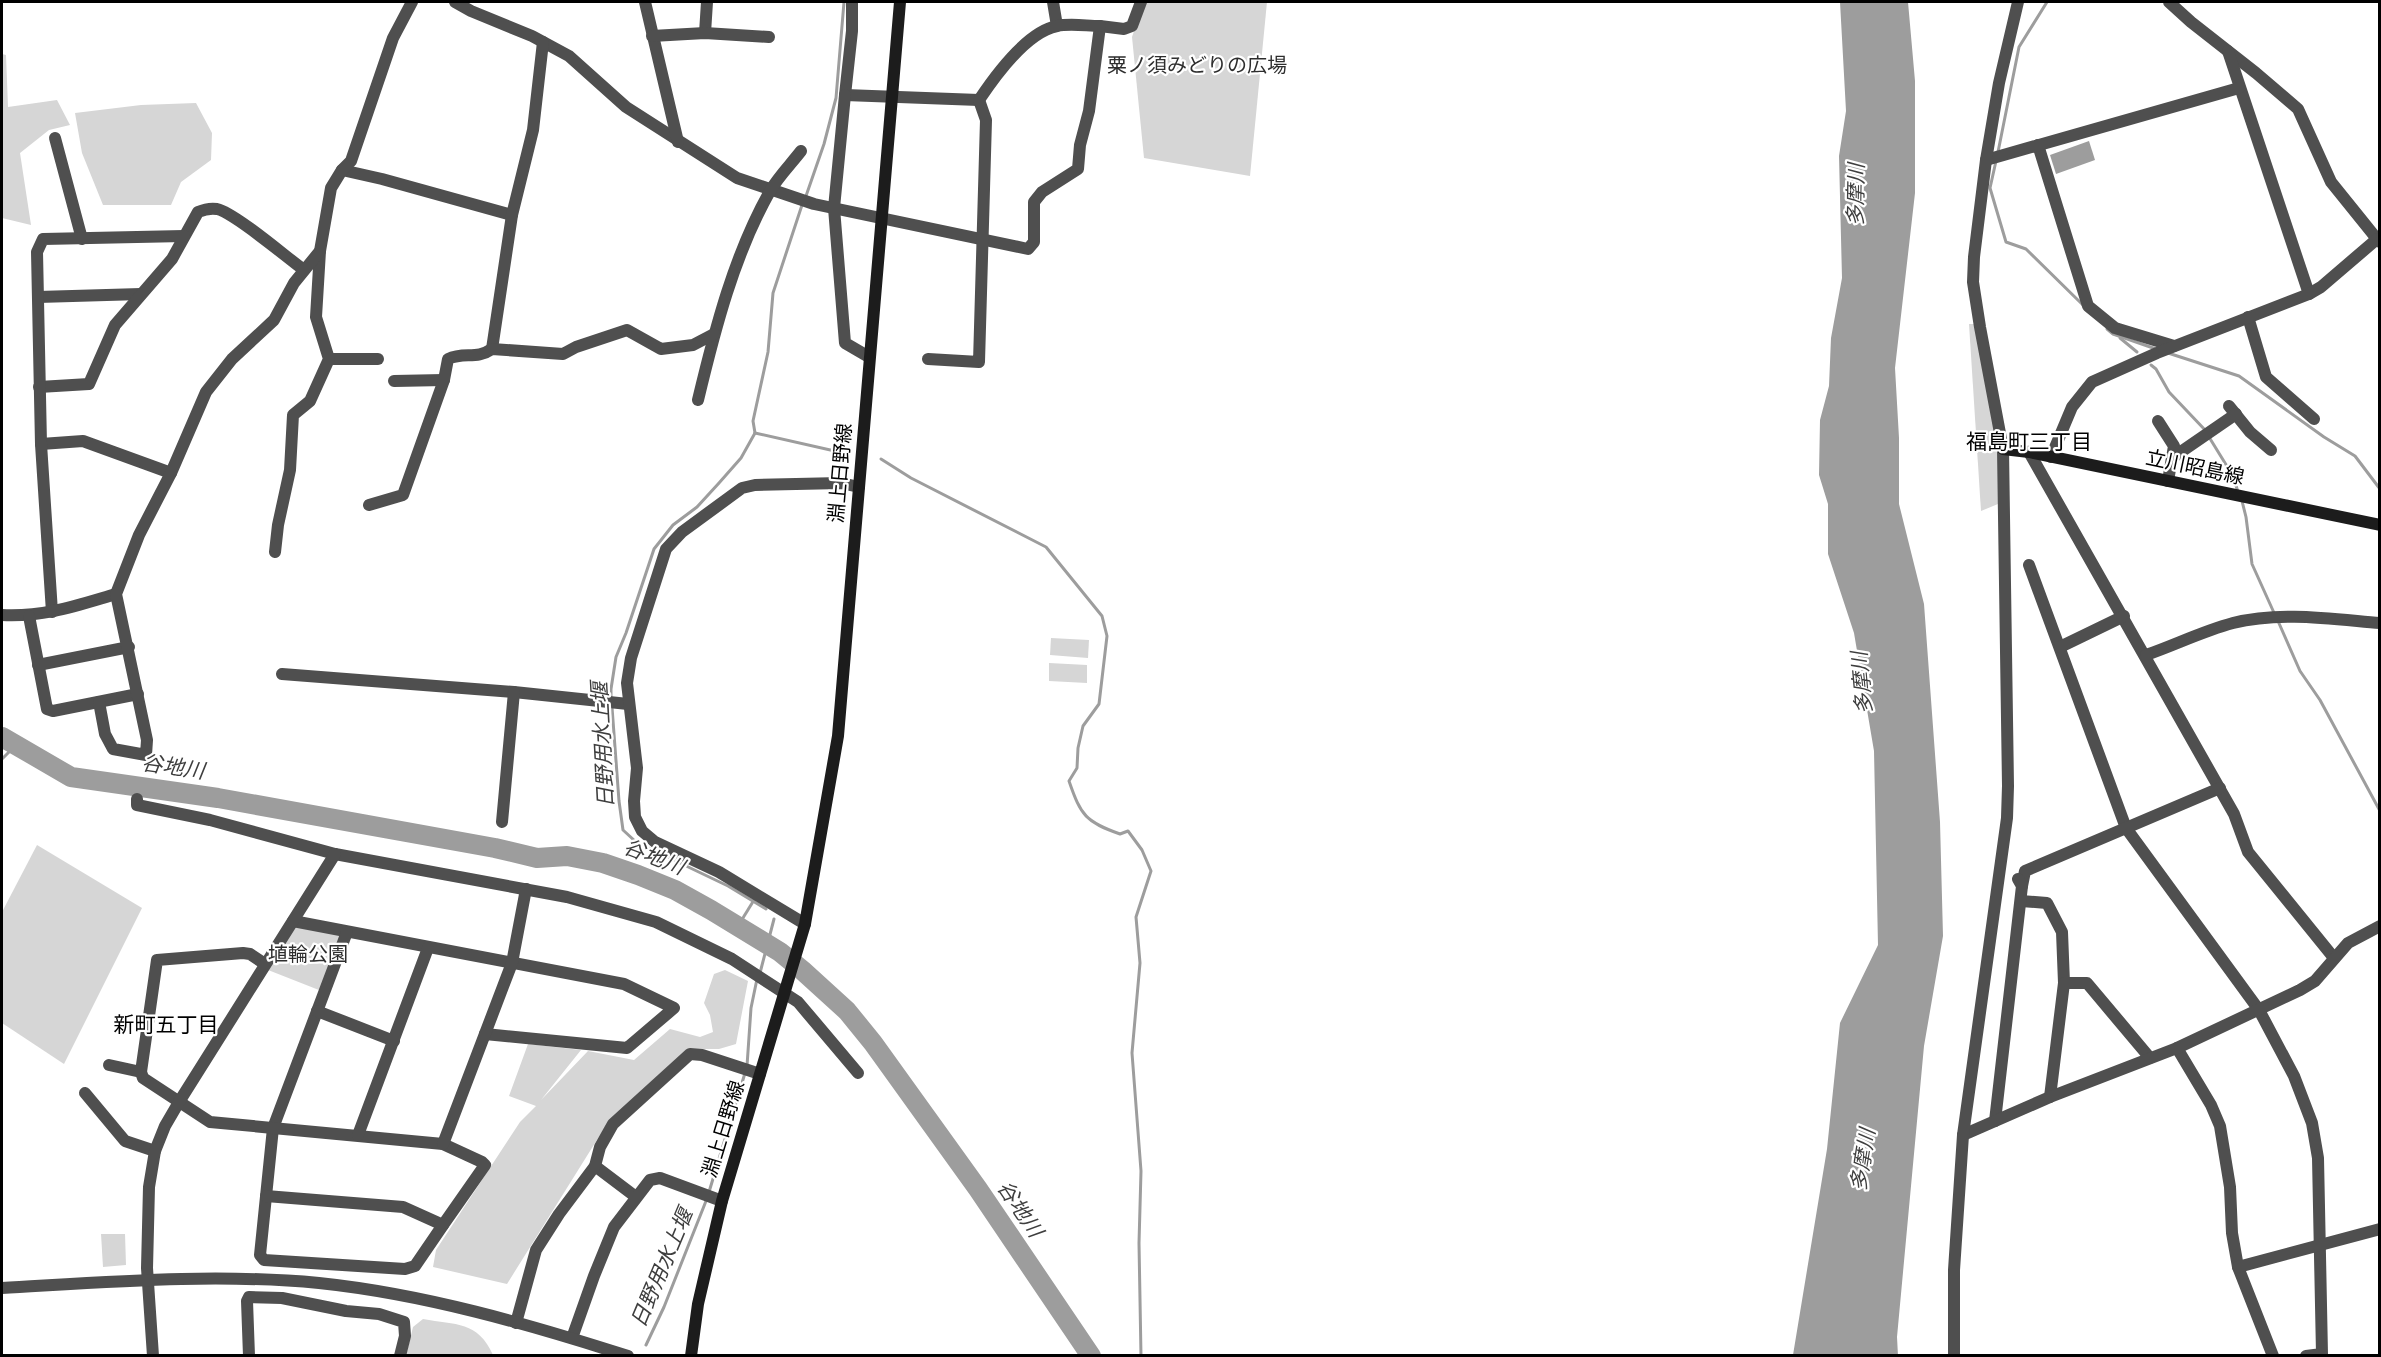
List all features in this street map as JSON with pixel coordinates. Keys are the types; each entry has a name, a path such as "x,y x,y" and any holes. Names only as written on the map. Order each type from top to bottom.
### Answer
{"main road":[{"name":"淵上日野線","path":"691,1356 698,1304 722,1201 805,924 838,736 900,2"},
{"name":"立川昭島線","path":"2003,449 2029,452 2379,525"}],"street":[{"path":"275,552 278,525 290,470 293,415 310,401 329,359 316,316 320,251 331,188 342,170 351,161 358,145 393,38 412,2"},
{"path":"456,2 569,56 626,107 737,178 772,188 813,204 1028,249 1034,242 1034,202 1042,192 1078,170 1080,145 1089,111 1100,26"},
{"path":"645,2 678,142"},
{"path":"705,33 707,2"},
{"path":"852,2 852,32 834,208 845,343 869,357"},
{"path":"1053,2 1057,26"},
{"path":"979,100 995,76 1038,34 1057,26 1100,26 1124,29 1132,27 1141,2"},
{"path":"1954,1356 1954,1270 1963,1135 2007,818 2003,449 1973,282 1974,257 1993,158 1999,83 2018,2"},
{"path":"2051,457 2072,407 2092,382 2166,349 2309,294 2321,287 2378,240 2331,182 2298,109 2169,2"},
{"path":"652,36 705,33 769,37"},
{"path":"492,349 512,215 533,130 543,42"},
{"path":"2228,51 2309,294"},
{"path":"1993,158 2239,88"},
{"path":"845,95 979,100"},
{"path":"928,359 979,362 986,120 979,100"},
{"path":"55,138 82,238"},
{"path":"2038,145 2088,306 2115,328 2166,349"},
{"path":"698,400 714,334 751,228 772,188 801,150"},
{"path":"342,170 512,215"},
{"path":"39,387 88,384 115,325 172,259 198,212 207,208 218,209 232,217 304,270"},
{"path":"52,612 40,444 37,252 43,239 184,236"},
{"path":"99,702 105,734 113,750 146,755 147,740 117,594 140,535 171,473 206,392 232,359 274,320 294,283 320,251"},
{"path":"38,297 141,294"},
{"path":"2247,317 2266,377 2314,419"},
{"path":"369,505 403,495 444,380 448,359 455,356 482,356 492,349 563,354 576,347 627,330 661,349 693,345 714,334"},
{"path":"329,359 378,359"},
{"path":"394,381 444,380"},
{"path":"2172,458 2232,410 2250,432 2269,444"},
{"path":"2158,421 2174,446 2168,481"},
{"path":"40,444 83,441 171,473"},
{"path":"2029,452 2220,788 2234,814 2248,852 2334,958"},
{"path":"805,924 719,872 655,842 642,831 635,817 637,768 617,703 627,683 631,658 666,549 682,532 742,488 755,484 841,483 860,487"},
{"path":"2029,565 2126,828 2259,1010 2294,1076 2312,1123 2318,1158 2322,1354 2306,1356"},
{"path":"2,615 29,616 52,612 117,594"},
{"path":"29,616 47,709 53,711 138,694"},
{"path":"2060,647 2124,616"},
{"path":"2146,656 2232,624 2261,618 2320,618 2379,623"},
{"path":"38,665 129,647"},
{"path":"282,674 514,692 617,703"},
{"path":"502,822 514,692"},
{"path":"1995,1121 2021,901 2020,883 2025,871 2220,788"},
{"path":"137,799 137,805 210,820 335,854 588,902 656,922 732,959 786,991 858,1073"},
{"path":"153,1356 148,1280 149,1186 155,1151 165,1126 179,1102 335,854"},
{"path":"443,1144 512,963 526,889"},
{"path":"2021,901 2047,903 2062,932 2064,983 2050,1097"},
{"path":"293,921 624,984 674,1008 627,1048 485,1034"},
{"path":"1963,1135 2050,1097 2177,1048 2259,1010 2315,981 2348,943 2379,926"},
{"path":"266,964 250,954 243,953 157,960 141,1072 143,1078 210,1122 273,1128 358,1135 443,1144 482,1162 485,1166 415,1266 405,1269 264,1260 260,1255 273,1128 347,932"},
{"path":"358,1135 428,948"},
{"path":"2064,983 2087,983 2150,1058"},
{"path":"317,1011 394,1041"},
{"path":"2177,1048 2211,1105 2220,1126 2230,1187 2232,1233 2238,1267 2274,1356"},
{"path":"516,1323 536,1250 559,1214 595,1166 600,1147 614,1125 690,1054 702,1055 760,1074"},
{"path":"109,1065 141,1072"},
{"path":"85,1094 125,1141 155,1151"},
{"path":"595,1166 636,1197"},
{"path":"572,1338 614,1227 650,1180 660,1178 722,1201"},
{"path":"266,1196 403,1207 443,1225"},
{"path":"2238,1267 2379,1229"},
{"path":"2,1288 148,1280 249,1278 361,1288 415,1297 572,1338 628,1356"},
{"path":"249,1356 246,1301 249,1297 282,1298 346,1311 380,1314 401,1320 404,1322 405,1336 400,1356"}],"green space":[{"name":"粟ノ須みどりの広場","path":"1144,2 1267,2 1250,176 1144,158 1132,37"},
{"path":"2,54 6,55 8,107 57,100 70,125 49,130 20,153 31,225 2,218"},
{"path":"196,103 212,133 211,160 181,182 171,205 103,205 82,153 75,113 141,105"},
{"path":"1969,324 1974,324 1998,445 1998,504 1981,511"},
{"path":"1051,638 1089,640 1088,658 1050,655"},
{"path":"1049,663 1087,665 1087,683 1049,681"},
{"path":"37,845 142,908 64,1064 2,1023 2,912"},
{"name":"埴輪公園","path":"293,921 347,932 324,992 263,968"},
{"path":"725,970 748,981 736,1044 719,1049 693,1049 605,1127 507,1284 433,1267 436,1250 520,1122 536,1106 509,1096 528,1044 581,1050 541,1100 588,1051 634,1060 670,1029 700,1037 713,1032 710,1015 704,1003 714,974"},
{"path":"101,1234 125,1234 126,1265 103,1267"},
{"path":"423,1319 456,1324 473,1330 487,1344 493,1355 406,1356 413,1327"}],"water":[{"name":"多摩川","path":"1840,2 1908,2 1915,81 1915,193 1895,368 1899,438 1899,504 1924,604 1940,822 1943,936 1924,1046 1897,1337 1898,1356 1793,1355 1827,1149 1840,1023 1878,945 1874,751 1854,633 1828,554 1828,504 1819,475 1820,420 1829,386 1831,338 1842,278 1839,156 1846,111"},
{"path":"2089,141 2095,160 2056,174 2050,155"}],"waterway":[{"path":"806,196 824,144 836,98 844,2"},
{"path":"1998,152 2019,47 2047,2"},
{"path":"1996,161 1990,188 2006,242 2026,249 2083,305"},
{"path":"755,433 753,421 768,352 773,293 803,202"},
{"path":"2107,329 2113,334 2156,349"},
{"path":"2120,338 2137,352"},
{"path":"2168,353 2239,376 2324,437 2355,456 2380,489"},
{"path":"2151,365 2156,369 2169,392 2206,431"},
{"path":"755,433 848,454"},
{"name":"日野用水上堰","path":"611,700 616,657 654,549 673,525 697,507 741,458 755,433"},
{"path":"2209,437 2233,476 2238,492"},
{"path":"881,459 911,478 1046,547 1102,616 1107,636 1099,704 1083,726 1078,748 1077,768 1069,781 1077,802 1086,816 1099,826 1120,834 1128,831 1142,850 1151,871 1136,917 1140,963 1132,1053 1141,1171 1139,1243 1141,1356"},
{"path":"2242,501 2252,564 2275,615"},
{"path":"2278,621 2300,671 2320,700 2380,811"},
{"name":"日野用水上堰","path":"612,707 623,830 636,842 728,886 766,909"},
{"name":"谷地川","path":"2,737 71,777 218,798 495,848 537,858 567,856 603,863 675,890 711,910 780,952 847,1011 873,1043 978,1189 1091,1356"},
{"path":"2,759 16,745"},
{"path":"738,926 754,900"},
{"name":"日野用水上堰","path":"760,973 774,919"},
{"name":"日野用水上堰","path":"747,1066 751,1008 757,979"},
{"name":"日野用水上堰","path":"709,1192 745,1073"},
{"name":"日野用水上堰","path":"646,1345 664,1307 706,1201"}],"district":[{"name":"福島町三丁目","path":"2029,442"},
{"name":"新町五丁目","path":"166,1025"}]}
